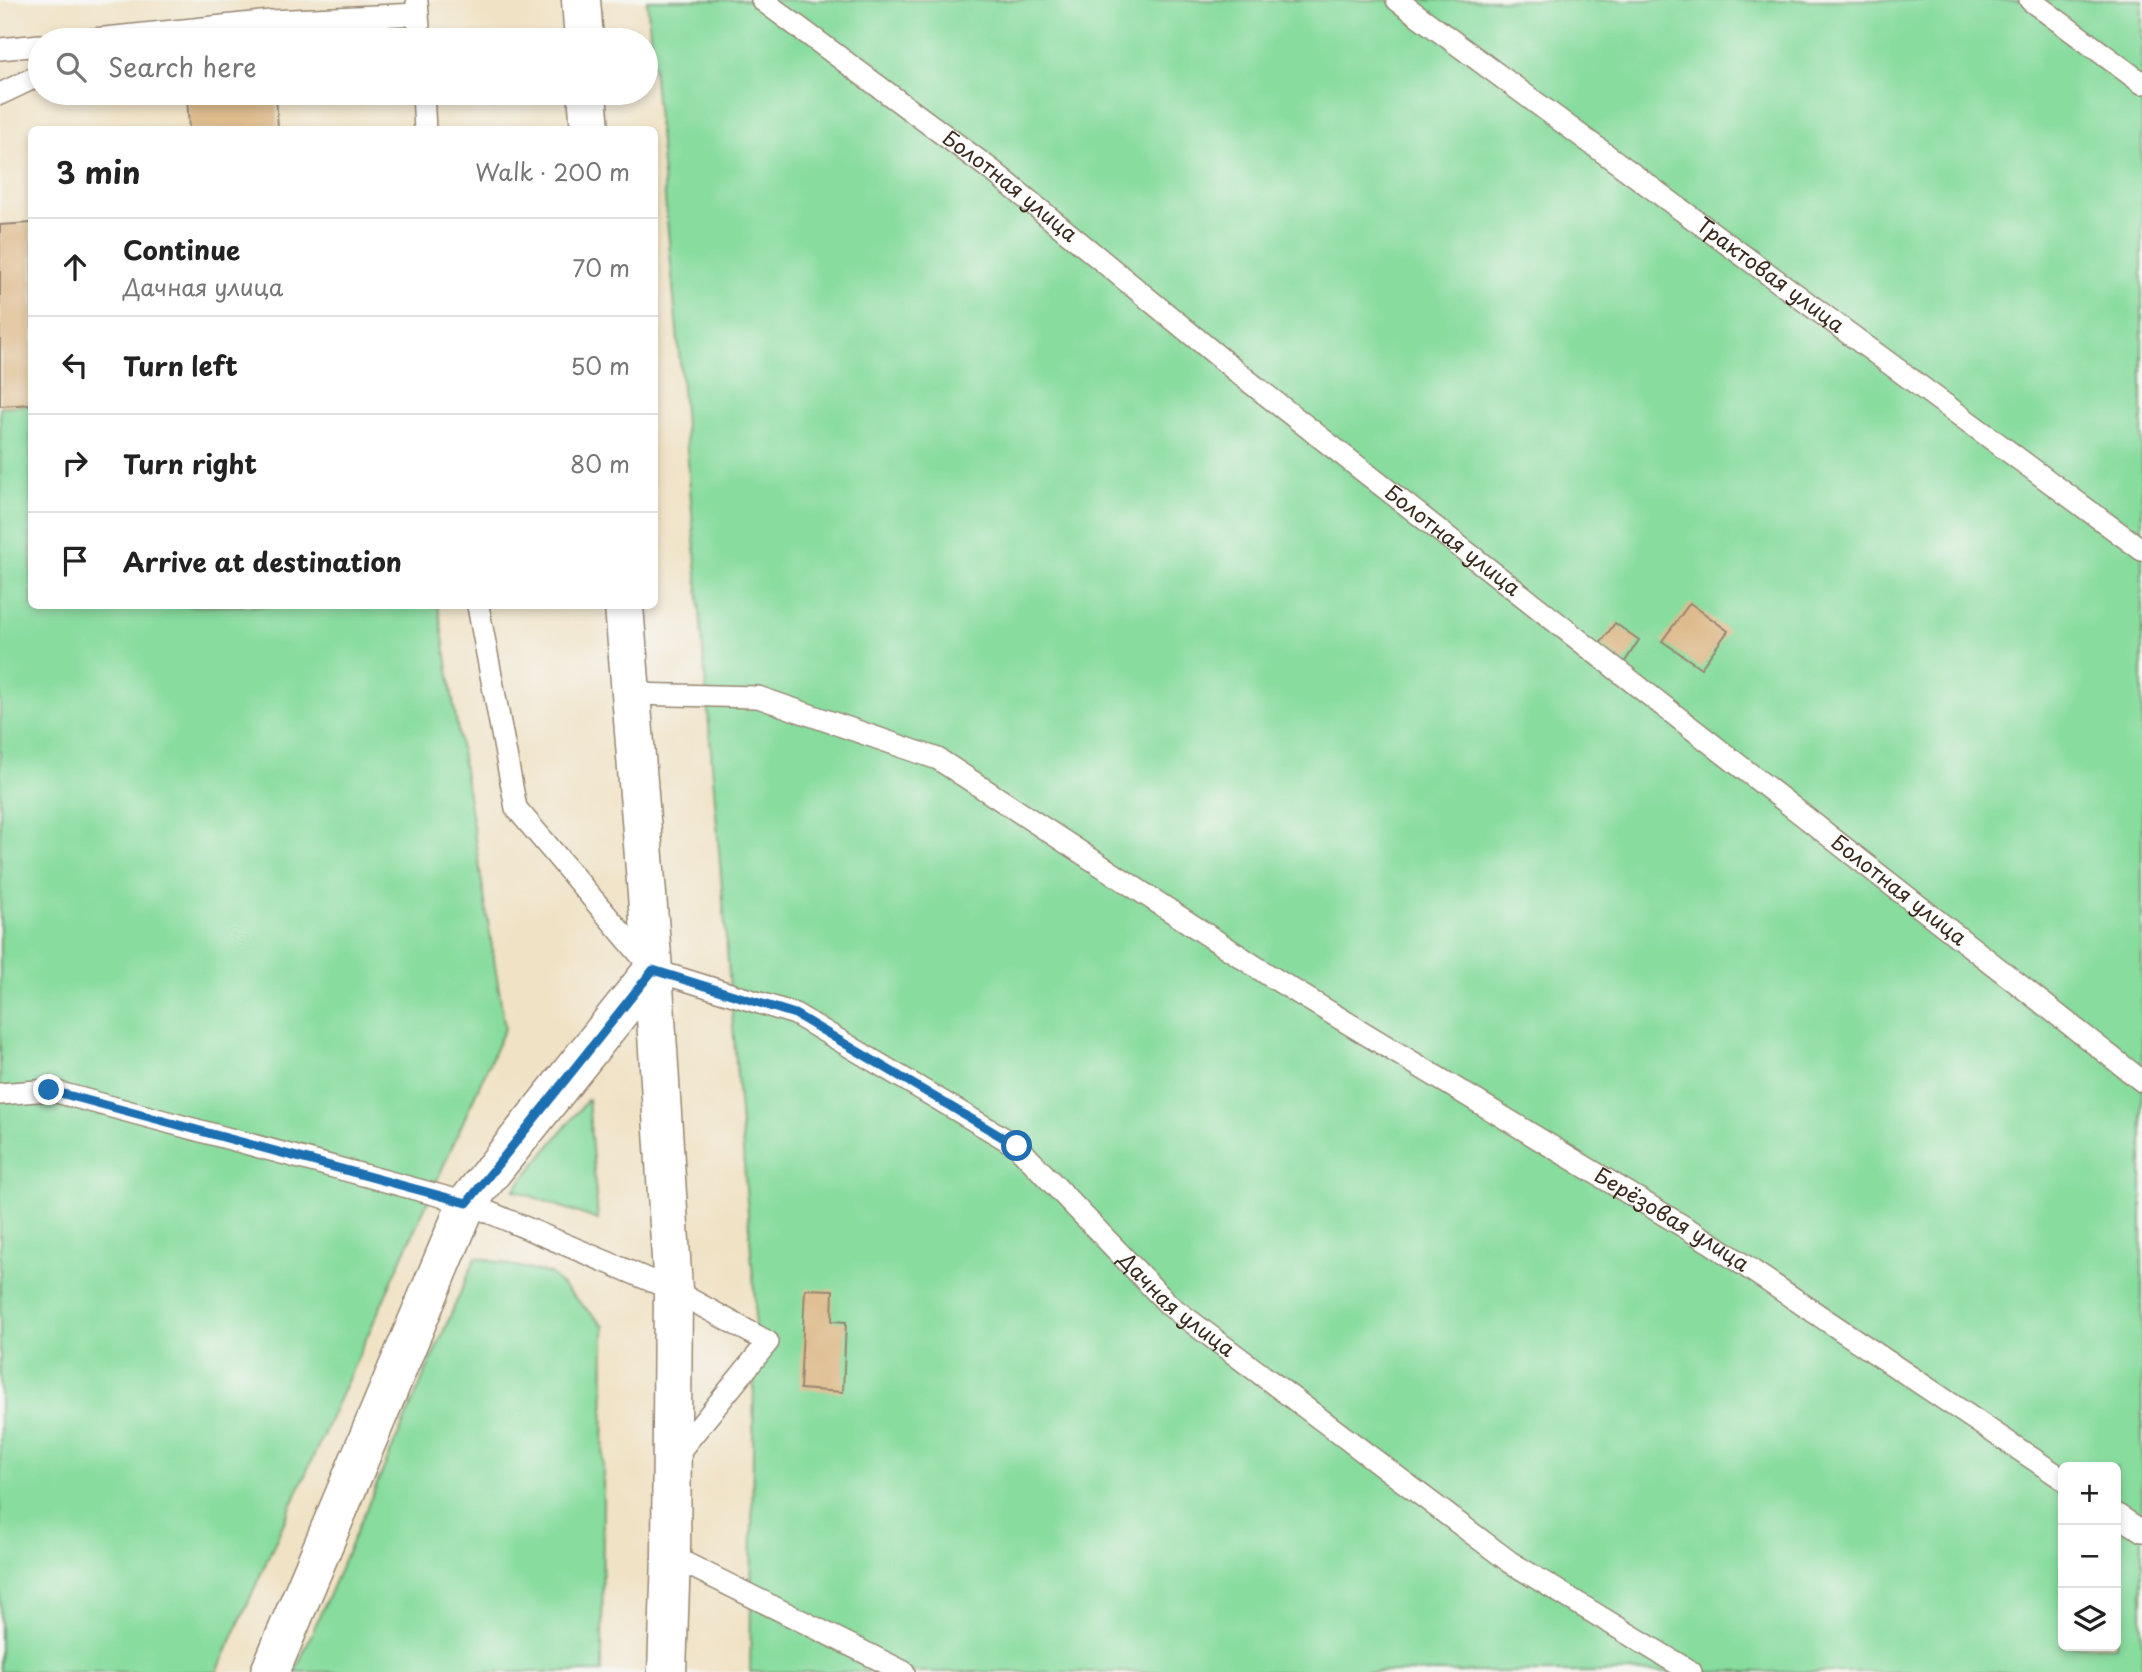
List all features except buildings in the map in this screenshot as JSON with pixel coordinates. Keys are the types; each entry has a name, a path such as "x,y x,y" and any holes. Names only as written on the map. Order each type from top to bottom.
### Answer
{"main road":[{"path":"581,0 583,28"},
{"path":"588,105 590,126"},
{"path":"624,609 653,970 673,1290 671,1556 667,1672"},
{"path":"270,1672 467,1203 653,970"}],"lane":[{"name":"Болотная улица","path":"762,0 993,172 1264,393 2142,1081"},
{"name":"Трактовая улица","path":"1397,0 2142,550"},
{"path":"2030,0 2142,83"},
{"path":"208,28 417,7 419,28"},
{"path":"0,49 28,46"},
{"path":"0,94 28,81"},
{"path":"424,105 425,126"},
{"path":"479,609 516,808 653,970"},
{"name":"Берёзовая улица","path":"631,694 758,697 938,759 1270,975 1711,1244 2058,1476"},
{"name":"Дачная улица","path":"653,970 795,1014 1017,1146 1170,1305 1510,1562 1691,1672"},
{"path":"0,1094 49,1090 467,1203 673,1290 768,1342 672,1460"},
{"path":"2121,1517 2142,1531"},
{"path":"671,1556 904,1672"}],"green space":[{"path":"647,0 2142,0 2142,1672 750,1672 755,1301 681,375 657,105 658,28 650,28"},
{"path":"28,405 28,609 438,609 505,1028 217,1672 0,1672 0,407"},
{"path":"588,1099 598,1220 514,1190"},
{"path":"476,1257 550,1274 604,1326 602,1672 295,1672"}],"route":[{"path":"49,1090 467,1203 653,970 795,1014 1017,1146"}]}
